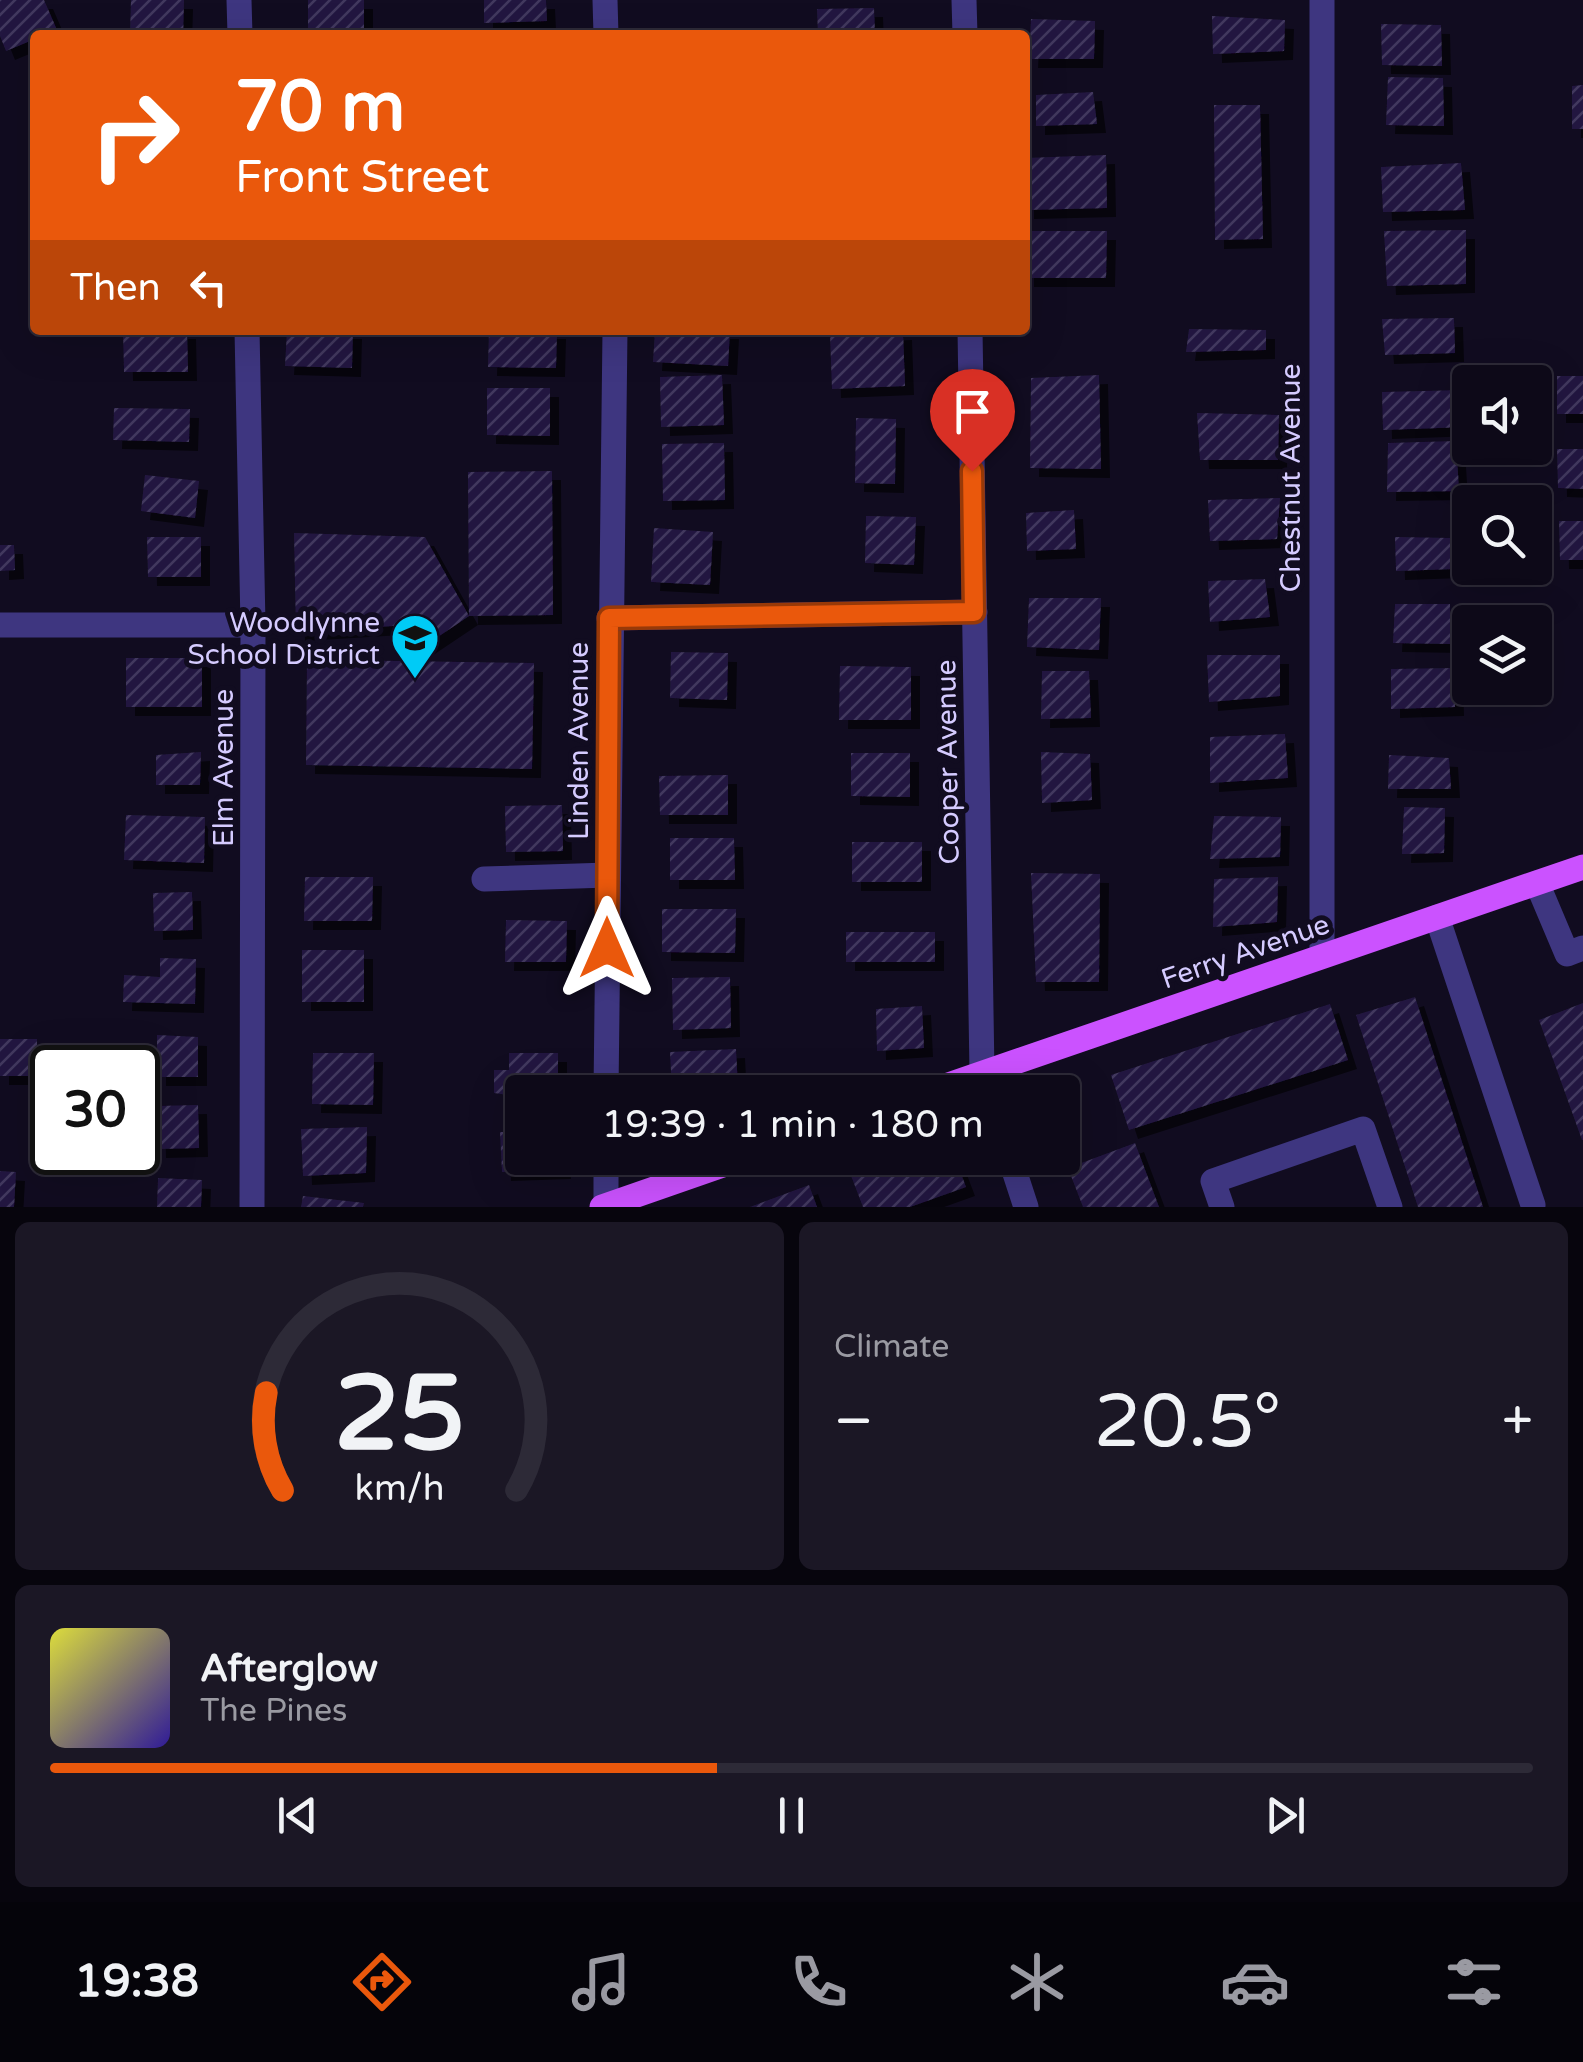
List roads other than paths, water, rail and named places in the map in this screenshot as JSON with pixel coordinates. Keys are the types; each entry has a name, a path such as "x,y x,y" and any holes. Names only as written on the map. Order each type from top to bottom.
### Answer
{"main road":[{"name":"Ferry Avenue","path":"1006,1075 1322,956 1583,867"},
{"path":"604,1206 694,1175"}],"street":[{"path":"240,0 240,30"},
{"path":"606,0 606,30"},
{"path":"964,0 965,30"},
{"name":"Chestnut Avenue","path":"1322,0 1322,956"},
{"name":"Elm Avenue","path":"247,335 253,625 252,1207"},
{"name":"Linden Avenue","path":"606,1075 615,335"},
{"name":"Cooper Avenue","path":"970,335 985,1075"},
{"path":"609,618 974,612"},
{"path":"0,625 253,625"},
{"path":"484,879 608,875"},
{"path":"1537,883 1566,954 1583,948"},
{"path":"1437,917 1533,1204"},
{"path":"1222,1207 1213,1180 1363,1129 1390,1207"},
{"path":"604,1206 605,1175"},
{"path":"1016,1175 1026,1207"}],"place":[{"name":"Woodlynne School District","path":"415,680"}]}
